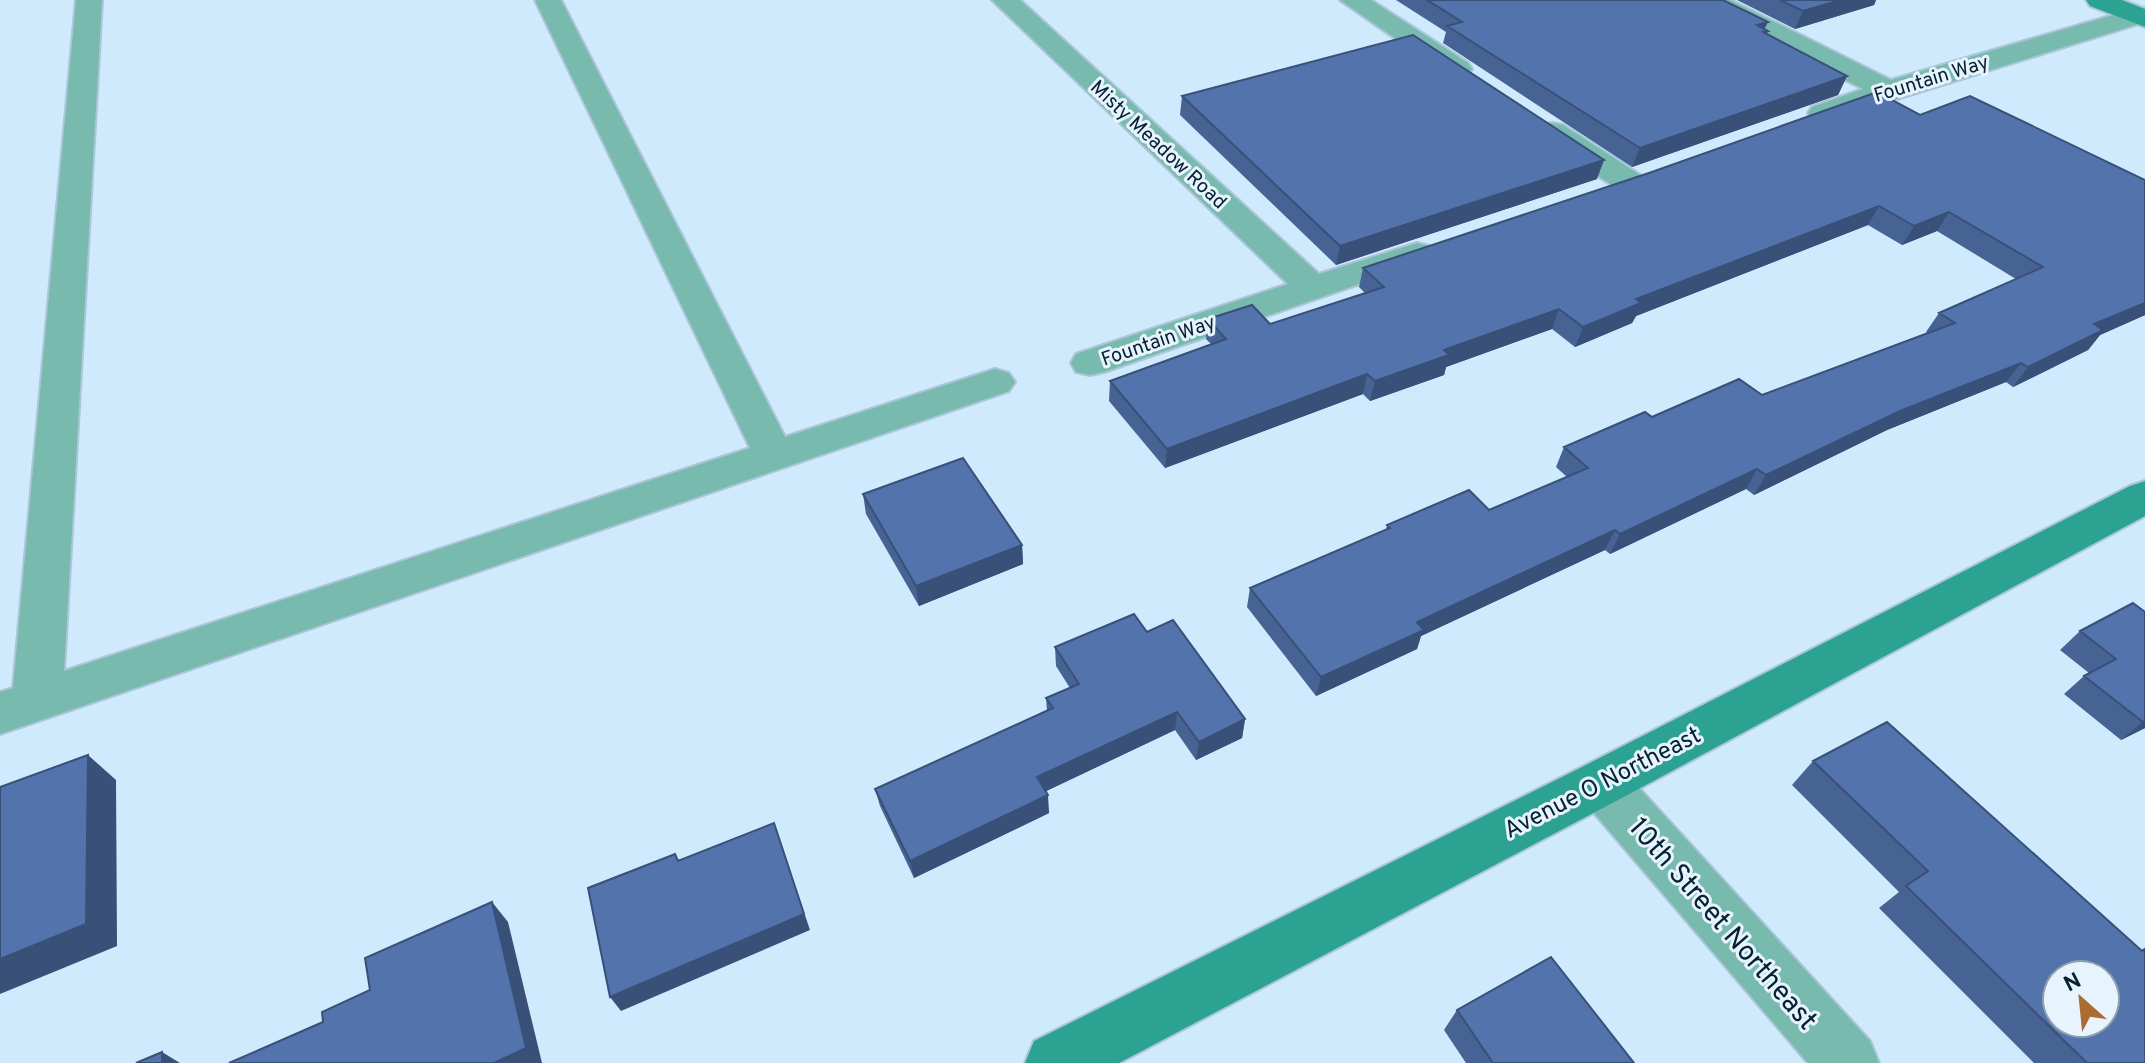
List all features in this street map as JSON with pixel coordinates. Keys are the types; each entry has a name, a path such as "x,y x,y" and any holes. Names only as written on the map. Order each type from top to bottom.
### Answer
{"street":[{"path":"89,0 18,707 995,382"},
{"path":"548,0 774,455"},
{"name":"Misty Meadow Road","path":"1005,0 1313,288"},
{"path":"1353,0 1485,87"},
{"path":"1709,0 1888,90"},
{"path":"2099,0 2141,17"},
{"name":"Fountain Way","path":"1801,121 1888,90 2141,17"},
{"path":"1524,113 1629,182"},
{"name":"Fountain Way","path":"1090,363 1448,243"},
{"name":"Avenue O Northeast","path":"1056,1063 2138,509"},
{"name":"10th Street Northeast","path":"1601,783 1848,1063"}],"building":[{"path":"1427,0 1723,0 1768,22 1757,25 1768,31 1763,32 1847,76 1640,148 1447,26 1462,22"},
{"path":"1780,0 1841,0 1803,11"},
{"path":"1413,35 1604,160 1340,246 1182,96"},
{"path":"1877,92 1920,115 1970,96 2145,180 2145,303 2094,324 2103,330 2028,367 2021,363 1900,411 1766,475 1757,469 1620,534 1615,530 1417,622 1424,630 1321,677 1250,588 1390,528 1387,525 1469,490 1489,510 1588,468 1564,447 1645,412 1652,417 1739,379 1762,395 1955,323 1939,313 2043,267 1949,212 1914,226 1879,206 1636,299 1641,303 1583,327 1559,309 1444,350 1449,355 1375,381 1367,374 1167,449 1110,381 1226,339 1208,319 1252,305 1270,324 1384,287 1363,268 1649,173"},
{"path":"963,458 1022,545 916,586 863,494"},
{"path":"2133,603 2145,612 2143,722 2084,676 2116,659 2080,631"},
{"path":"1134,614 1147,632 1173,620 1245,719 1199,742 1177,712 1037,777 1048,795 910,861 875,789 1053,708 1046,698 1079,684 1055,647"},
{"path":"1887,722 2142,951 2145,949 2145,1063 2087,1063 2062,1039 2121,1039 2121,959 2041,959 2041,1018 1906,886 1928,871 1813,761"},
{"path":"88,755 86,924 0,959 0,787"},
{"path":"774,823 804,914 610,997 588,888 675,854 678,861"},
{"path":"492,902 526,1048 494,1063 229,1063 323,1022 322,1012 370,990 365,958"},
{"path":"1551,957 1634,1063 1493,1063 1457,1010"},
{"path":"162,1052 162,1063 136,1063"}]}
